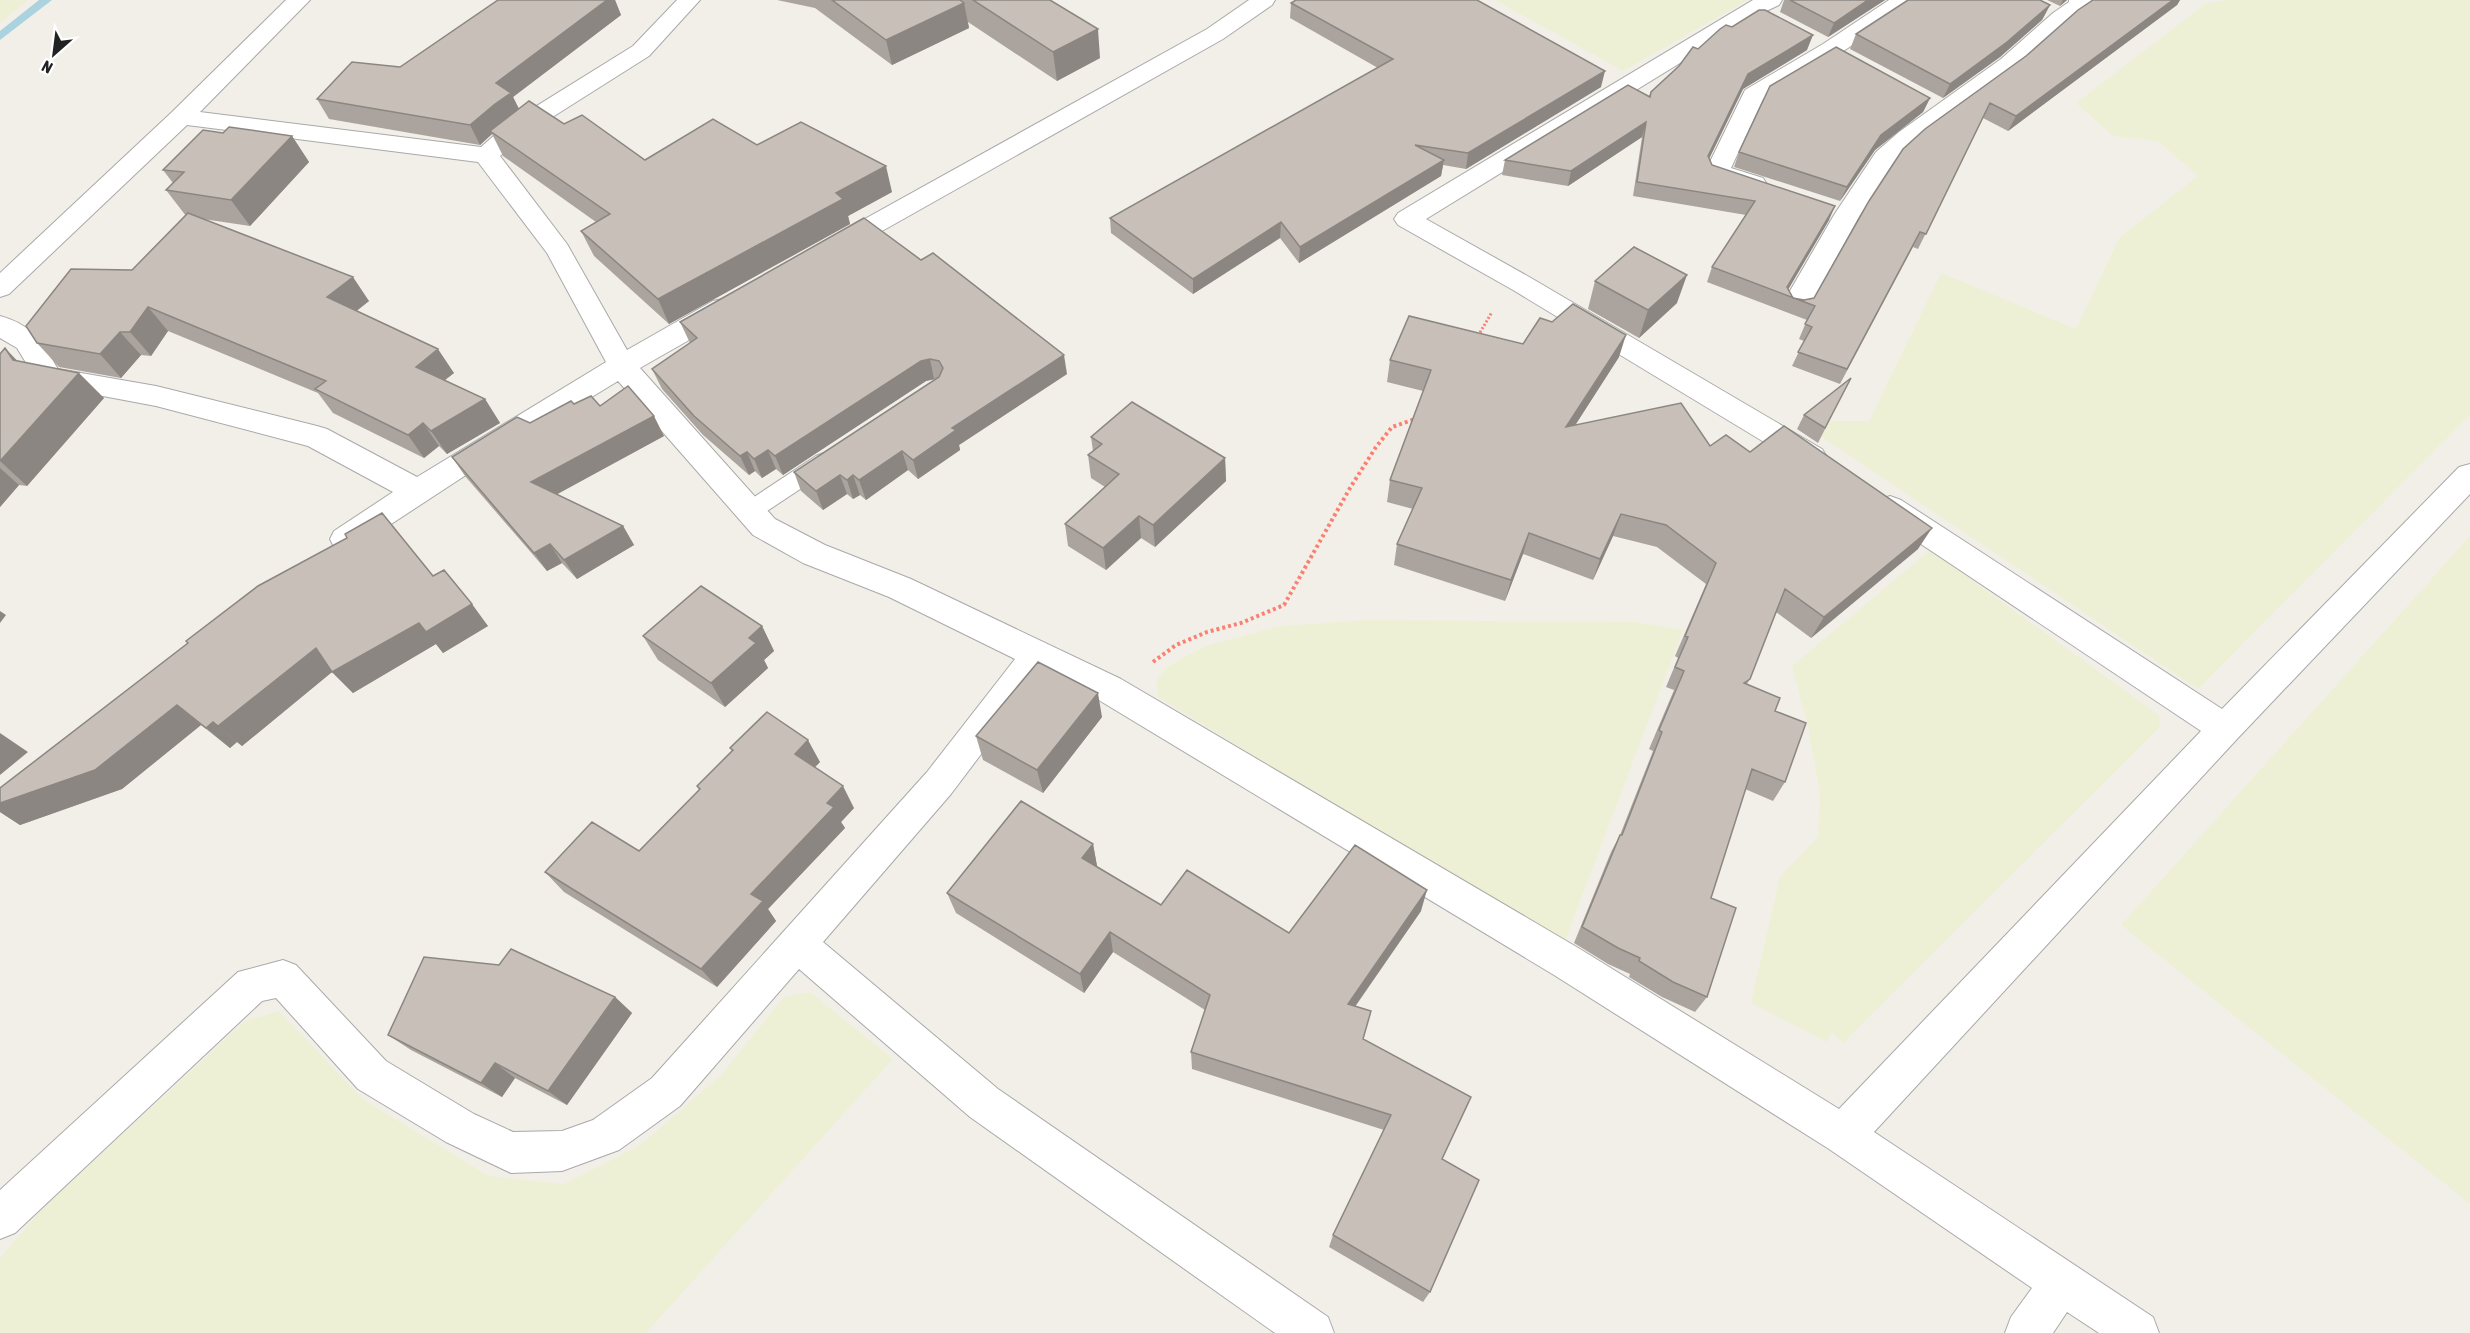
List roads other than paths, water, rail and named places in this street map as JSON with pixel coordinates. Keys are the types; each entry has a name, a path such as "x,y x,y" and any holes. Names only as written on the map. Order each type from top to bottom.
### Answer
{"street":[{"path":"0,288 181,117 299,0"},
{"path":"486,155 515,130 641,51 689,0"},
{"path":"809,261 1215,34 1264,0"},
{"path":"1771,189 1717,172 1754,95 1831,50 1904,0"},
{"path":"1797,303 1836,211 1885,157 1908,137 1934,105 2008,64 2052,13 2080,5 2080,0"},
{"path":"1765,9 1612,82 1407,219 1783,437 1832,470"},
{"path":"181,117 486,155 558,250 621,365 764,527 814,554 900,588 1109,689 1567,962 1843,1135 2137,1333"},
{"path":"327,551 416,490 621,365 746,296"},
{"path":"0,324 27,341 49,377 156,396 317,437 416,490"},
{"path":"1843,1135 2225,729 2470,475"},
{"path":"1871,495 2225,729"},
{"path":"0,1218 252,985 282,978 372,1075 460,1128 511,1153 562,1151 605,1136 666,1092 939,783 1038,654"},
{"path":"796,943 984,1103 1312,1333"},
{"path":"2027,1333 2061,1283"}],"lane":[{"path":"750,511 838,453"}],"waterway":[{"path":"0,37 46,0"}]}
